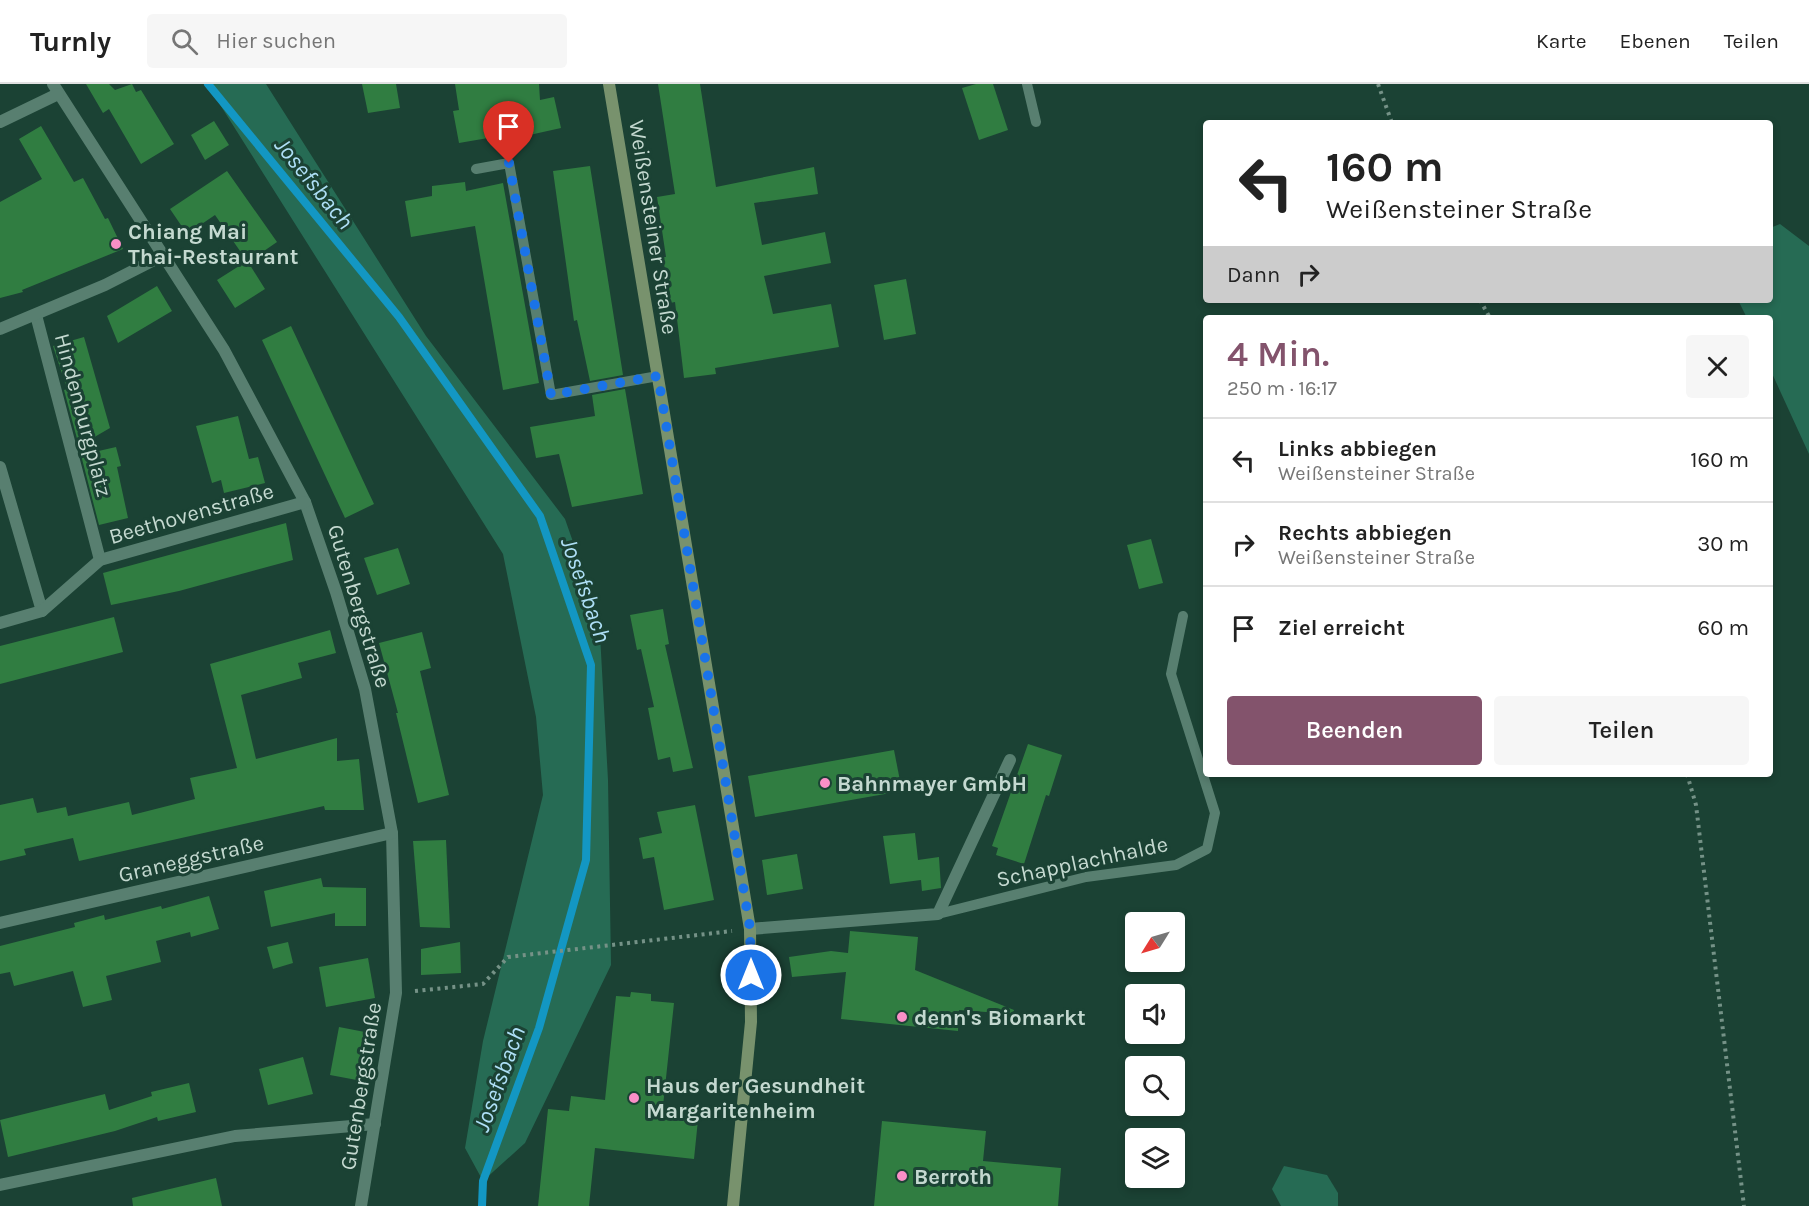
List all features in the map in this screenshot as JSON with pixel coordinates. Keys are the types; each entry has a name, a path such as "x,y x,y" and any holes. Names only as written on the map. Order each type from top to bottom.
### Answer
{"main road":[{"name":"Weißensteiner Straße","path":"609,84 750,928 751,1022 733,1206"}],"street":[{"path":"0,122 56,89"},
{"name":"Gutenbergstraße","path":"56,89 224,350 305,502 336,592 365,689 392,833 396,993 361,1206"},
{"path":"0,329 36,315 162,256"},
{"name":"Hindenburgplatz","path":"36,315 100,560"},
{"path":"0,467 42,611"},
{"name":"Beethovenstraße","path":"0,623 42,611 100,560 305,502"},
{"name":"Schapplachhalde","path":"750,928 938,914 1010,760"},
{"name":"Graneggstraße","path":"0,923 392,833"},
{"path":"0,1185 235,1136 375,1124"}],"lane":[{"path":"1027,84 1036,122"},
{"path":"476,169 509,163 551,395 658,376"},
{"name":"Schapplachhalde","path":"1184,616 1171,674 1203,775"},
{"name":"Schapplachhalde","path":"938,914 1086,877 1176,865 1208,849 1215,813 1204,777"}],"path":[{"path":"1378,84 1391,120"},
{"path":"1689,777 1696,805 1744,1206"},
{"path":"396,993 483,984 508,957 750,928"}],"green space":[{"path":"207,84 266,84 426,336 565,519 599,616 608,780 611,965 525,1143 483,1181 465,1148 483,1041 543,795 536,717 503,554"},
{"path":"1780,224 1809,246 1809,454 1773,376 1773,315 1746,315 1740,303 1773,303 1773,227"},
{"path":"1284,1166 1327,1175 1338,1193 1338,1206 1281,1206 1272,1189"}],"building":[{"path":"86,84 109,84 115,90 132,84 136,92 141,90 174,144 141,164 109,109 103,113"},
{"path":"362,84 396,84 400,108 368,113"},
{"path":"455,84 539,84 540,100 554,97 561,128 525,136 524,132 459,143 453,111 459,110"},
{"path":"658,84 700,84 716,187 814,167 818,194 754,203 762,245 825,232 831,263 764,276 773,314 831,304 839,347 715,368 716,374 684,378 675,302 670,303 663,257 666,257 657,197 675,194"},
{"path":"976,84 993,84 1008,130 979,140 962,88"},
{"path":"214,121 229,145 205,160 191,135"},
{"path":"41,126 74,182 83,178 105,219 108,218 123,249 22,290 23,292 0,298 0,202 42,179 19,139"},
{"path":"590,166 623,375 590,381 577,320 574,321 553,171"},
{"path":"227,171 277,242 248,262 265,289 235,308 217,280 247,261 215,215 187,234 170,209"},
{"path":"465,182 466,191 503,183 539,383 503,390 475,226 411,237 405,201 432,196 432,186"},
{"path":"906,279 916,334 884,340 874,285"},
{"path":"157,286 172,311 118,343 107,316"},
{"path":"291,326 374,504 345,518 262,340"},
{"path":"84,337 110,428 79,446 64,390 67,389 53,346"},
{"path":"625,389 643,494 572,507 559,454 536,458 530,427 595,416 592,395"},
{"path":"238,416 249,459 258,457 265,483 224,493 221,480 212,483 196,426"},
{"path":"116,447 121,466 117,467 128,518 99,525 81,455"},
{"path":"286,523 293,560 179,591 111,605 103,573"},
{"path":"1151,539 1163,583 1139,589 1127,545"},
{"path":"398,548 410,584 377,595 364,558"},
{"path":"663,609 669,644 665,645 693,768 673,772 670,757 658,760 648,708 654,707 641,649 637,650 630,615"},
{"path":"114,617 123,652 0,684 0,646"},
{"path":"330,630 336,653 298,663 302,678 241,695 256,759 337,738 337,761 359,759 364,810 325,810 324,806 79,861 73,838 24,849 26,855 0,861 0,805 33,798 37,813 66,807 68,816 129,802 132,815 195,799 190,778 237,768 210,664"},
{"path":"422,632 431,668 420,671 449,795 418,803 396,713 398,713 379,643"},
{"path":"1028,744 1062,755 1049,796 1046,795 1024,864 996,855 998,848 992,846"},
{"name":"Bahnmayer GmbH","path":"894,750 902,791 755,817 748,776"},
{"path":"695,805 714,900 664,910 654,857 643,859 639,838 662,833 657,812"},
{"path":"915,833 918,860 939,857 941,888 922,891 921,880 890,884 883,836"},
{"path":"446,840 450,928 420,927 413,841"},
{"path":"797,854 803,889 767,895 762,860"},
{"path":"321,878 323,887 366,888 366,926 335,926 335,913 271,927 264,891"},
{"path":"209,896 219,929 191,937 190,932 156,941 161,962 106,976 112,1000 83,1007 73,971 14,986 10,972 0,974 0,946 75,927 74,923 104,915 105,920 161,906 162,909"},
{"path":"850,931 918,937 915,970 1014,1010 1013,1014 959,1010 958,1031 841,1019 846,972 792,977 789,957 831,951 848,953"},
{"path":"288,942 293,963 273,969 267,947"},
{"path":"460,942 461,973 421,975 421,949"},
{"path":"368,958 375,998 326,1007 319,967"},
{"name":"Haus der Gesundheit Margaritenheim","path":"631,992 651,994 651,1001 674,1003 663,1106 699,1110 694,1159 595,1148 589,1206 538,1206 548,1109 569,1111 571,1096 605,1100 616,996 630,997"},
{"path":"339,1027 370,1033 362,1081 330,1075"},
{"path":"303,1057 313,1094 268,1105 259,1069"},
{"path":"189,1083 196,1112 158,1121 157,1117 115,1131 8,1157 0,1120 105,1094 109,1110 152,1096 151,1092"},
{"path":"882,1121 986,1131 983,1161 1061,1168 1058,1206 874,1206"},
{"path":"216,1178 222,1206 133,1206 132,1198"}],"waterway":[{"name":"Josefsbach","path":"208,84 399,317 540,516 591,665 586,860 539,1028 483,1181 482,1206"}],"place":[{"name":"Chiang Mai Thai-Restaurant","path":"116,244"},
{"name":"Bahnmayer GmbH","path":"825,783"},
{"name":"denn's Biomarkt","path":"902,1017"},
{"name":"Haus der Gesundheit Margaritenheim","path":"634,1098"},
{"name":"Berroth","path":"902,1176"}],"route":[{"path":"509,163 551,395 658,376 750,928 751,975"}]}
